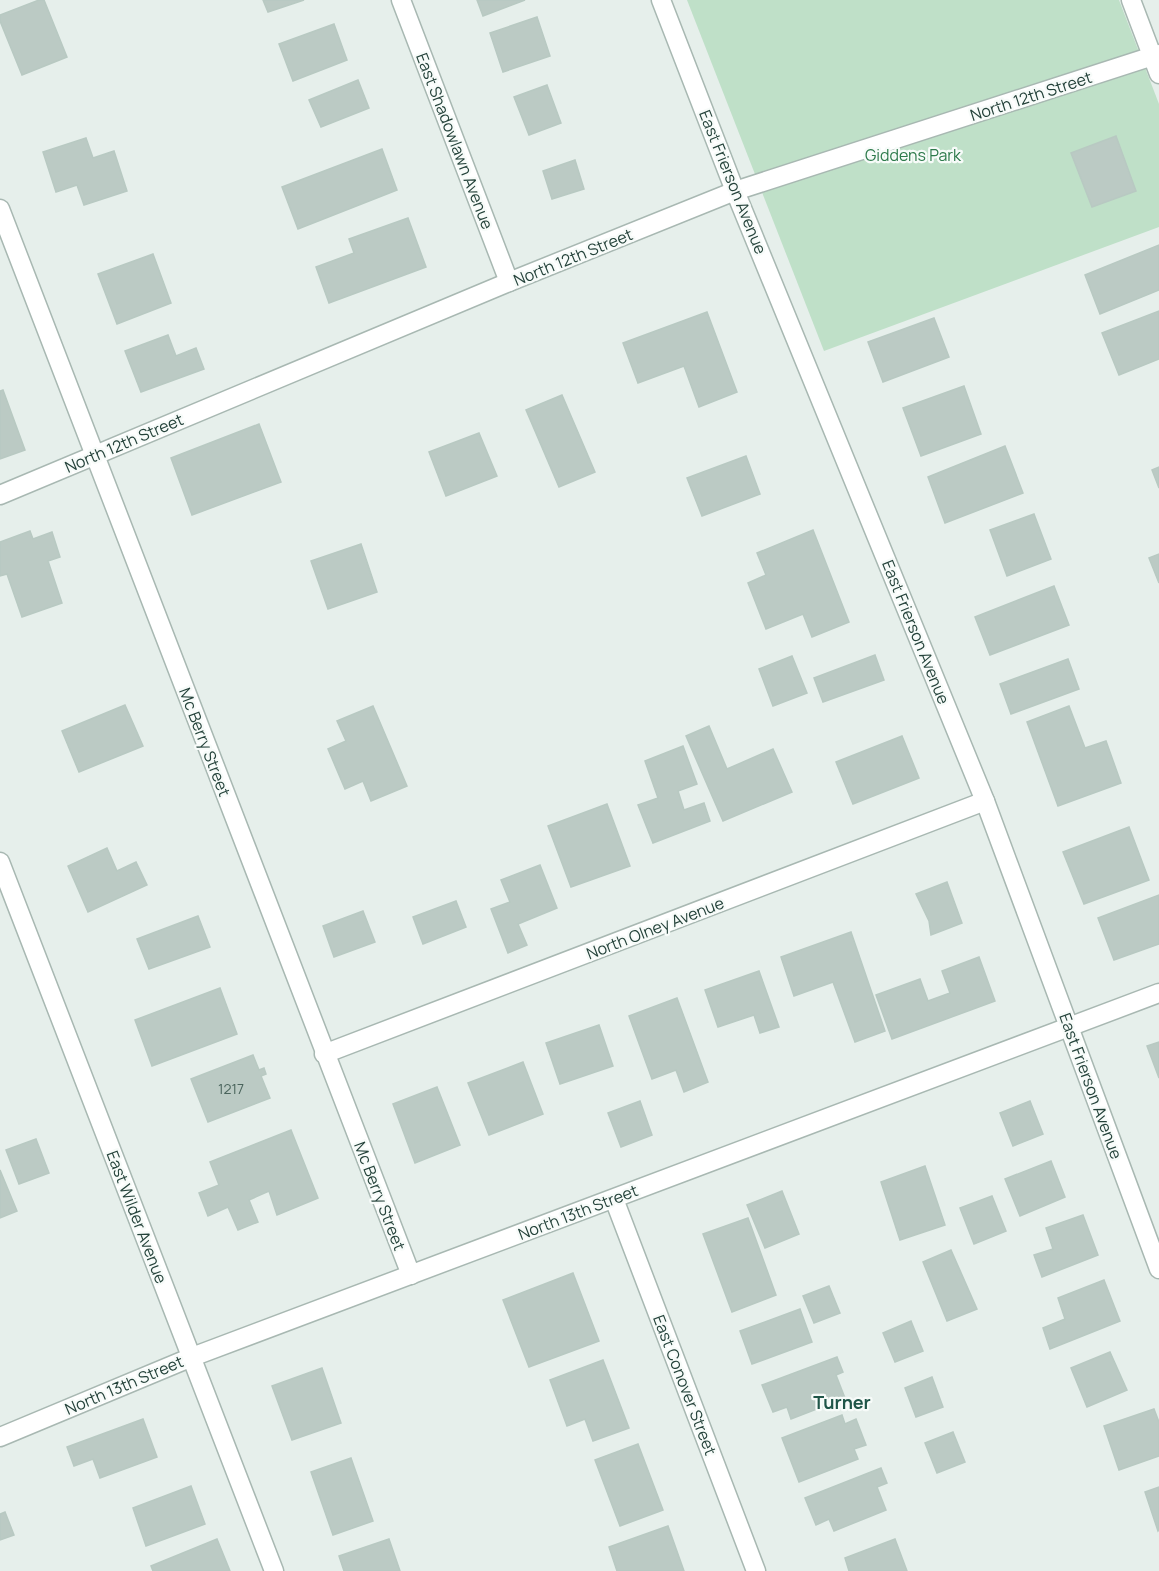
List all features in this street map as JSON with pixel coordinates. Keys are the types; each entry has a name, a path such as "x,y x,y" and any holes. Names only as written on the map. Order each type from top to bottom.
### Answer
{"street":[{"name":"East Shadowlawn Avenue","path":"401,0 509,282"},
{"name":"East Frierson Avenue","path":"661,0 735,191 985,801 1159,1269"},
{"path":"1131,0 1157,62"},
{"name":"North 12th Street","path":"0,495 509,282 735,191 1157,62"},
{"name":"Mc Berry Street","path":"0,209 411,1275"},
{"name":"North Olney Avenue","path":"324,1054 985,801"},
{"name":"East Wilder Avenue","path":"0,862 274,1571"},
{"name":"North 13th Street","path":"0,1437 192,1357 1159,993"},
{"name":"East Conover Street","path":"614,1199 756,1571"}],"green space":[{"name":"Giddens Park","path":"687,0 1119,0 1159,104 1159,227 824,351"}],"building":[{"path":"44,0 67,57 22,75 0,21 0,15"},
{"path":"263,0 304,0 268,12"},
{"path":"477,0 525,0 483,16"},
{"path":"537,17 550,56 503,72 490,33"},
{"path":"334,24 347,60 293,81 279,44"},
{"path":"358,80 369,108 321,127 309,100"},
{"path":"547,85 561,123 529,135 514,97"},
{"path":"1116,136 1136,191 1092,207 1071,153"},
{"path":"86,138 93,158 114,151 127,191 84,205 77,185 56,192 43,152"},
{"path":"382,149 397,190 298,229 282,187"},
{"path":"575,160 584,189 552,199 543,171"},
{"path":"408,218 426,267 329,303 316,267 354,253 349,239"},
{"path":"1159,245 1159,290 1100,314 1085,275"},
{"path":"153,254 171,303 117,324 98,274"},
{"path":"1159,311 1159,359 1119,375 1102,333"},
{"path":"707,312 737,392 699,407 684,366 638,383 623,343"},
{"path":"934,318 949,357 883,382 868,342"},
{"path":"168,335 176,356 196,348 204,369 141,392 125,351"},
{"path":"964,386 981,434 921,456 903,408"},
{"path":"3,390 25,450 0,459 0,391"},
{"path":"562,395 595,472 559,487 526,410"},
{"path":"259,424 281,482 192,515 171,458"},
{"path":"479,433 497,476 446,496 429,452"},
{"path":"1005,446 1023,493 945,523 928,477"},
{"path":"746,456 760,494 702,516 687,478"},
{"path":"1159,467 1159,488 1152,470"},
{"path":"1034,514 1051,559 1007,576 990,530"},
{"path":"813,530 849,622 812,637 803,614 766,629 748,583 766,575 757,553"},
{"path":"30,531 33,539 52,532 60,557 48,561 62,603 22,617 7,574 0,576 0,542"},
{"path":"361,544 377,592 328,609 311,561"},
{"path":"1159,554 1159,583 1149,558"},
{"path":"1054,586 1069,625 990,655 975,617"},
{"path":"875,655 884,680 823,702 814,678"},
{"path":"792,656 807,693 773,706 759,669"},
{"path":"1068,659 1079,689 1011,714 1000,684"},
{"path":"125,705 143,746 79,772 62,731"},
{"path":"373,706 407,786 371,801 363,781 345,789 328,749 346,741 337,721"},
{"path":"1069,706 1085,748 1106,741 1121,783 1058,806 1027,722"},
{"path":"709,726 727,769 773,749 792,792 723,821 686,736"},
{"path":"902,736 919,778 853,804 836,762"},
{"path":"683,746 697,784 678,791 684,810 704,803 710,821 653,843 638,805 658,798 645,761"},
{"path":"607,804 630,866 571,887 548,826"},
{"path":"1129,827 1149,880 1084,904 1063,852"},
{"path":"107,848 117,871 136,862 147,885 88,912 68,866"},
{"path":"540,865 557,908 518,924 527,945 508,953 491,909 510,902 501,880"},
{"path":"947,882 962,923 931,935 929,921 916,894"},
{"path":"1159,895 1159,944 1114,960 1098,918"},
{"path":"456,901 466,927 423,944 413,917"},
{"path":"363,911 375,942 334,957 323,926"},
{"path":"198,916 210,947 149,969 137,939"},
{"path":"851,932 885,1031 855,1042 833,982 794,996 781,957"},
{"path":"979,957 995,1001 892,1039 876,995 920,979 928,1001 950,993 942,971"},
{"path":"759,971 779,1027 760,1033 754,1015 718,1027 705,990"},
{"path":"220,988 237,1034 152,1066 135,1020"},
{"path":"677,998 708,1082 684,1092 676,1070 652,1079 629,1016"},
{"path":"599,1025 613,1066 560,1084 546,1043"},
{"path":"1159,1042 1159,1078 1147,1046"},
{"path":"253,1055 259,1070 264,1068 266,1074 261,1076 270,1098 208,1122 191,1079"},
{"path":"523,1062 543,1114 489,1135 468,1083"},
{"path":"437,1087 460,1145 415,1163 393,1104"},
{"path":"640,1101 652,1135 621,1147 608,1113"},
{"path":"1030,1101 1043,1134 1013,1146 1000,1113"},
{"path":"291,1130 318,1198 277,1215 269,1191 249,1200 258,1222 238,1230 228,1207 208,1216 199,1193 219,1185 210,1162"},
{"path":"36,1139 49,1173 19,1184 6,1150"},
{"path":"1051,1161 1065,1197 1020,1216 1005,1179"},
{"path":"925,1166 945,1225 900,1240 881,1182"},
{"path":"0,1170 17,1211 0,1218"},
{"path":"782,1191 799,1234 765,1248 747,1205"},
{"path":"992,1196 1006,1231 974,1244 960,1208"},
{"path":"1083,1215 1098,1255 1042,1277 1034,1255 1053,1249 1046,1228"},
{"path":"748,1218 776,1295 732,1312 703,1234"},
{"path":"951,1250 977,1309 947,1321 923,1262"},
{"path":"573,1273 599,1341 529,1367 503,1300"},
{"path":"1104,1280 1120,1321 1050,1349 1043,1328 1065,1319 1058,1298"},
{"path":"829,1286 840,1313 814,1323 803,1296"},
{"path":"800,1309 812,1342 752,1364 740,1331"},
{"path":"911,1321 923,1351 895,1362 883,1333"},
{"path":"1110,1352 1127,1390 1087,1407 1071,1368"},
{"path":"837,1357 843,1372 836,1375 845,1398 791,1419 787,1407 773,1412 762,1385"},
{"path":"603,1360 629,1428 593,1441 585,1419 567,1426 550,1380"},
{"path":"322,1368 341,1423 292,1440 272,1386"},
{"path":"932,1377 943,1407 916,1417 905,1388"},
{"path":"1154,1409 1159,1422 1159,1456 1119,1470 1104,1426"},
{"path":"842,1415 845,1424 856,1419 866,1445 854,1449 858,1459 799,1482 782,1438"},
{"path":"143,1419 157,1457 100,1478 93,1459 74,1466 67,1447"},
{"path":"953,1432 965,1462 937,1473 925,1443"},
{"path":"638,1444 663,1510 620,1526 595,1460"},
{"path":"351,1458 373,1521 333,1535 311,1472"},
{"path":"881,1468 887,1483 877,1487 886,1510 834,1531 829,1519 816,1525 805,1498"},
{"path":"191,1486 205,1524 146,1546 133,1508"},
{"path":"1159,1487 1159,1530 1158,1531 1145,1492"},
{"path":"5,1512 14,1535 0,1540 0,1514"},
{"path":"668,1526 684,1571 617,1571 609,1547"},
{"path":"217,1539 230,1571 153,1571 151,1566"},
{"path":"389,1539 400,1571 344,1571 339,1556"},
{"path":"895,1539 907,1571 849,1571 845,1558"}],"district":[{"name":"Turner","path":"842,1403"}]}
